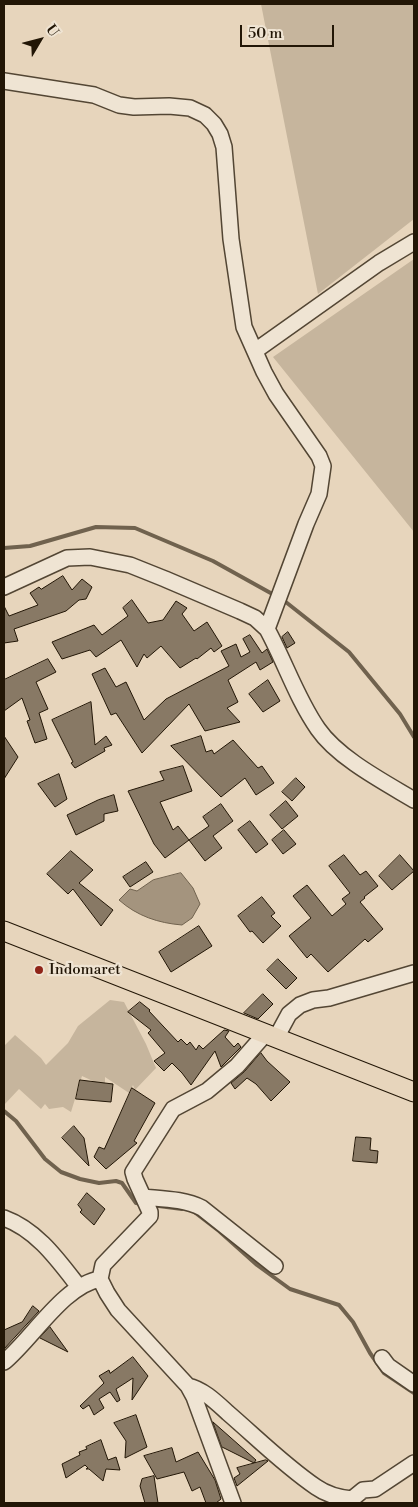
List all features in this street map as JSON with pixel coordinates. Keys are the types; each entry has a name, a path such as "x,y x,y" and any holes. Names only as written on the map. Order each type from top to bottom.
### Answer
{"main road":[{"path":"4,931 414,1092"}],"street":[{"path":"4,81 94,96 119,105 190,108 205,115 220,134 224,148 231,239 244,327 276,394 320,456 323,466 323,476 318,494 267,629"},
{"path":"255,350 379,263 414,242"},
{"path":"4,588 67,558 90,557 130,565 255,618 267,629 308,712 326,740 374,776 414,800"},
{"path":"234,1503 194,1397 188,1386 118,1310 100,1279 103,1265 148,1220 146,1203 133,1172 173,1109 207,1091 271,1036 289,1014 300,1005 414,973"},
{"path":"146,1203 184,1202 194,1204 202,1208 274,1266"},
{"path":"4,1218 26,1229 37,1238 79,1287"},
{"path":"4,1362 79,1287 87,1282 100,1279"},
{"path":"382,1358 388,1366 414,1384"},
{"path":"188,1386 201,1391 219,1404 282,1460 317,1488 340,1498 350,1501 363,1490 375,1489 414,1463"}],"shaded area":[{"path":"261,4 414,4 414,219 318,294"},
{"path":"414,259 414,532 273,357"},
{"path":"181,873 193,888 200,904 192,918 182,925 148,918 119,900 130,889 137,891 153,880"},
{"path":"110,1000 124,1002 156,1068 135,1090 133,1085 129,1093 105,1077 105,1097 93,1090 95,1082 82,1076 71,1112 63,1107 49,1109 45,1104 41,1109 19,1089 4,1105 4,1046 15,1035 41,1058 46,1065 68,1043 78,1026"}],"building":[{"path":"63,576 72,590 82,579 92,587 86,599 79,600 66,611 14,629 18,641 4,643 4,606 9,616 38,605 30,593"},
{"path":"132,600 148,623 163,620 176,601 187,608 182,614 194,631 207,622 222,646 214,652 211,648 197,659 180,668 161,646 147,658 144,654 137,667 121,640 96,657 90,650 62,659 52,642 94,625 102,635 128,616 123,608"},
{"path":"288,632 295,643 287,648 282,637"},
{"path":"250,635 262,653 267,649 273,662 260,670 256,662 228,680 238,702 227,708 240,722 205,731 189,704 142,753 116,713 111,715 92,674 105,668 116,687 126,682 144,720 166,699 229,666 221,651 236,644 241,657 250,652 243,639"},
{"path":"48,659 56,672 36,682 48,709 39,713 47,739 35,743 27,721 30,720 22,698 4,711 4,680"},
{"path":"268,680 280,701 263,712 249,694"},
{"path":"91,702 95,745 106,736 112,745 104,748 105,751 75,768 52,720"},
{"path":"4,736 18,757 4,779"},
{"path":"201,736 206,752 212,750 214,754 233,740 258,768 262,766 274,783 256,795 245,778 221,797 171,746"},
{"path":"183,766 192,791 160,802 173,830 178,826 189,840 165,858 154,844 128,791 164,780 160,772"},
{"path":"59,774 67,799 55,807 38,784"},
{"path":"296,778 305,787 292,801 282,792"},
{"path":"114,795 118,811 104,814 104,821 76,835 67,815 98,800"},
{"path":"286,801 298,816 282,829 270,815"},
{"path":"221,804 233,821 213,836 222,848 205,861 189,840 209,826 203,817"},
{"path":"250,821 268,844 256,853 238,830"},
{"path":"284,830 296,844 283,854 272,840"},
{"path":"71,851 93,870 79,883 113,910 101,926 73,889 68,894 47,874"},
{"path":"344,855 360,875 366,871 378,886 360,902 383,929 368,942 365,939 328,972 311,954 307,958 289,936 311,918 293,896 307,885 332,916 346,904 342,899 350,893 329,866"},
{"path":"400,855 414,871 392,890 379,876"},
{"path":"146,862 153,872 130,887 123,877"},
{"path":"262,897 275,913 271,916 281,926 263,943 252,931 250,932 238,916"},
{"path":"199,926 212,946 171,972 159,952"},
{"path":"278,959 297,978 286,989 267,970"},
{"path":"263,994 273,1004 258,1019 244,1013"},
{"path":"140,1002 150,1010 178,1042 181,1039 187,1045 190,1042 196,1050 199,1045 203,1049 224,1030 229,1031 225,1037 234,1047 238,1043 241,1047 221,1067 215,1051 191,1085 172,1063 164,1071 154,1061 165,1053 148,1033 151,1030 128,1012"},
{"path":"261,1053 290,1082 271,1101 256,1084 247,1078 235,1089 231,1083"},
{"path":"80,1080 113,1084 111,1102 76,1099"},
{"path":"132,1088 155,1103 134,1141 137,1143 106,1169 94,1157 99,1147 104,1149"},
{"path":"74,1126 84,1138 89,1166 62,1138"},
{"path":"356,1137 371,1138 370,1150 378,1151 377,1163 353,1161"},
{"path":"87,1193 105,1209 94,1225 80,1212 82,1210 78,1205"},
{"path":"33,1306 39,1311 4,1349 4,1330 22,1322"},
{"path":"50,1327 68,1352 40,1338"},
{"path":"133,1357 148,1376 132,1400 133,1378 116,1389 120,1400 117,1402 110,1392 99,1399 104,1408 94,1415 89,1405 83,1409 80,1406 104,1383 99,1376 109,1370 110,1373"},
{"path":"136,1415 147,1447 125,1458 126,1441 114,1423"},
{"path":"213,1422 256,1460 254,1463 222,1447"},
{"path":"101,1440 108,1460 116,1457 120,1470 106,1469 103,1481 89,1469 86,1469 88,1468 85,1465 66,1478 62,1464 80,1455 79,1452 87,1449 86,1447"},
{"path":"172,1448 176,1462 198,1452 215,1480 221,1499 216,1503 206,1503 200,1487 192,1491 184,1472 157,1479 144,1456"},
{"path":"268,1461 237,1486 234,1478 240,1474 237,1468"},
{"path":"154,1476 158,1503 145,1503 140,1486 142,1479"}],"waterway":[{"path":"4,548 30,546 96,527 135,528 213,561 276,596"},
{"path":"282,599 349,652 400,714 414,737"},
{"path":"4,1111 16,1121 45,1159 61,1172 99,1183 116,1181 122,1183 136,1203 142,1204"},
{"path":"151,1205 182,1209"},
{"path":"193,1211 257,1265 290,1289 339,1305 353,1322 370,1353 384,1373 414,1393"}],"place":[{"name":"Indomaret","path":"39,970"}]}
